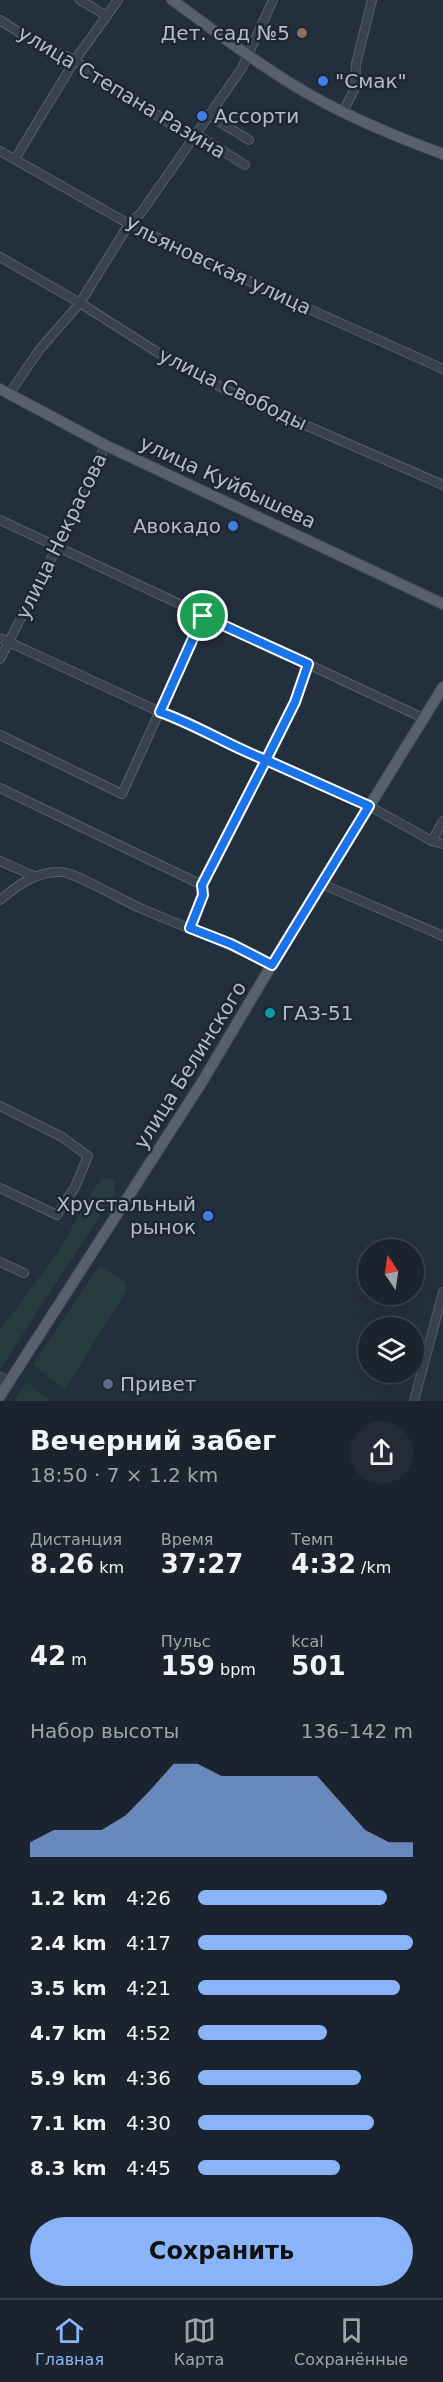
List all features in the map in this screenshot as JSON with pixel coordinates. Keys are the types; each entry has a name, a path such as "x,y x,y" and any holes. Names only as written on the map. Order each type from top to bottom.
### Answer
{"main road":[{"path":"172,0 248,56 343,112 386,133 443,154"},
{"name":"улица Куйбышева","path":"5,391 105,445 443,604"},
{"name":"улица Белинского","path":"0,1396 5,1380 202,1082 443,687"}],"street":[{"path":"80,0 107,16"},
{"path":"15,159 75,60 118,0"},
{"path":"5,391 80,303 129,224 141,213 210,116 242,68 273,0"},
{"path":"343,112 355,88 356,64 372,0"},
{"name":"улица Степана Разина","path":"0,20 32,40 75,60 182,131 196,134 244,165"},
{"path":"210,116 249,140"},
{"name":"Ульяновская улица","path":"0,151 129,224 289,300 443,369"},
{"name":"улица Свободы","path":"0,257 80,303 160,354 234,394 443,485"},
{"name":"улица Некрасова","path":"0,659 92,478 105,445"},
{"path":"0,520 423,718"},
{"path":"0,735 122,794 203,616"},
{"path":"0,638 160,712 190,723 231,746 369,806 443,844"},
{"path":"190,928 203,895 202,885 295,702 308,664"},
{"path":"0,788 202,885"},
{"path":"432,840 443,821"},
{"path":"0,861 34,876"},
{"path":"0,900 34,876 46,872 64,872 139,908 231,944 272,965"},
{"path":"322,884 443,936"},
{"path":"0,1106 62,1137 88,1156 75,1187 57,1215 0,1188"},
{"path":"0,1262 24,1273"},
{"path":"414,1401 443,1292"}],"green space":[{"path":"103,1177 114,1180 115,1193 0,1369 0,1330 59,1251"},
{"path":"100,1265 126,1283 127,1290 65,1389 33,1365"},
{"path":"26,1382 52,1401 14,1401"}],"place":[{"name":"Дет. сад №5","path":"302,33"},
{"name":"\"Смак\"","path":"323,81"},
{"name":"Ассорти","path":"202,116"},
{"name":"Авокадо","path":"233,526"},
{"name":"ГАЗ-51","path":"270,1013"},
{"name":"Хрустальный рынок","path":"208,1216"},
{"name":"Привет","path":"108,1384"}],"route":[{"path":"203,616 160,712 190,723 231,746 266,760 202,885 203,895 190,928 231,944 272,965 369,806 266,760 295,702 308,664 203,616"}]}
